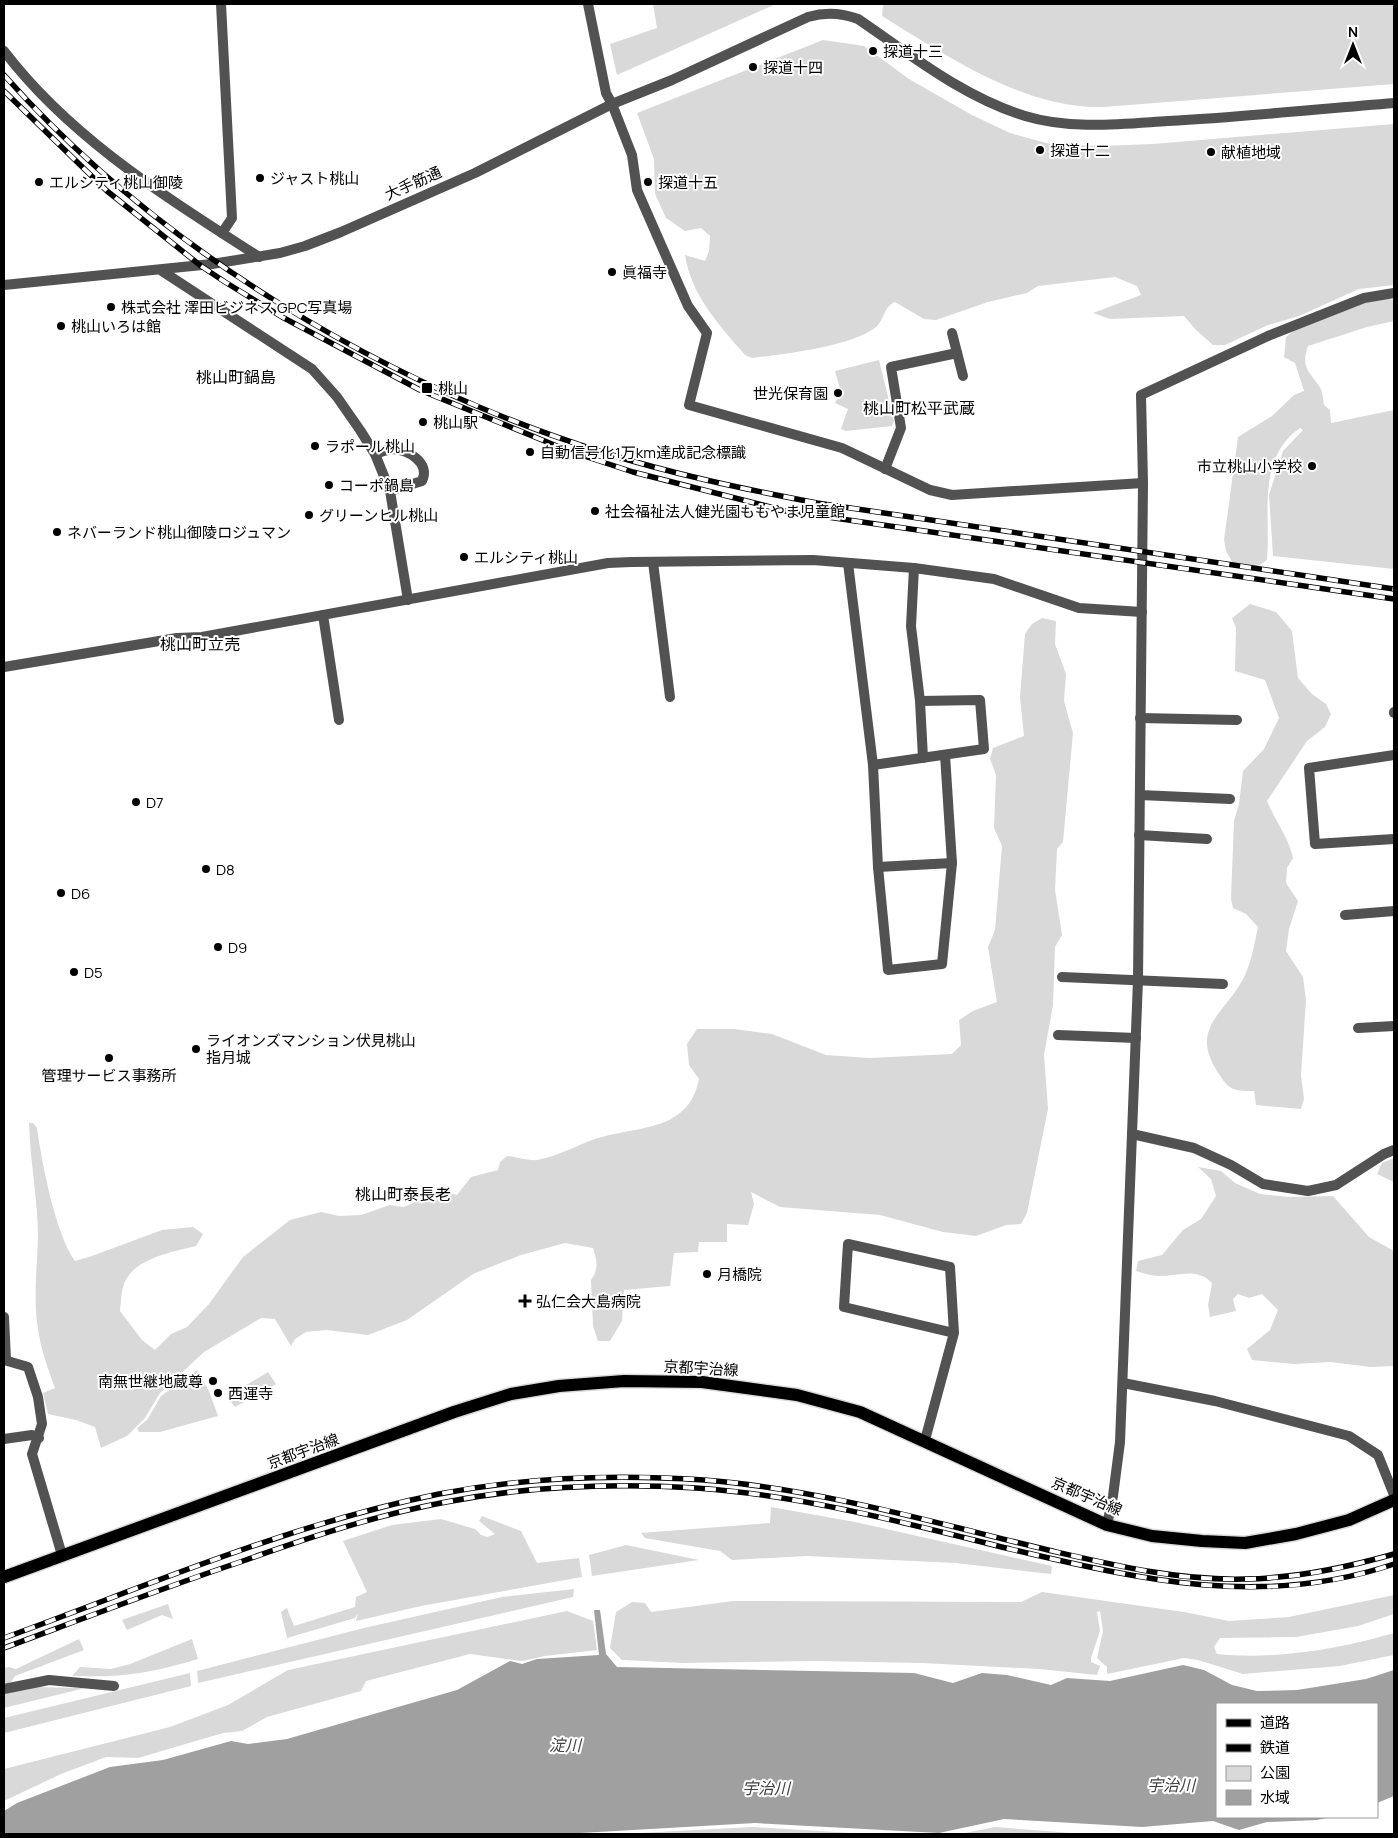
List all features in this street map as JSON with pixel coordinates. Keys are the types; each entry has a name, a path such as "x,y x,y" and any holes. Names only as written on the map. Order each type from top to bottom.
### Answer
{"main road":[{"name":"京都宇治線","path":"4,1577 62,1554 454,1412 511,1394 559,1386 624,1381 702,1382 745,1386 797,1395 860,1412 1106,1525 1152,1536 1245,1543 1296,1534 1340,1522 1394,1500"}],"street":[{"path":"221,4 232,218 222,233"},
{"path":"588,4 606,93 632,155 637,190 688,306 707,333 689,405 842,448 930,490 952,495 1143,483"},
{"name":"大手筋通","path":"4,285 162,271 259,257 305,246 475,173 612,104 672,80 808,17 834,13 858,20 963,89 1000,107 1044,120 1100,125 1220,118 1394,103"},
{"path":"4,51 42,95 91,140 153,188 259,257"},
{"path":"162,271 312,369 337,397 375,454 390,491 408,600"},
{"path":"1106,1525 1113,1496 1120,1442 1138,980 1143,483 1141,395 1268,336 1364,298 1394,293"},
{"path":"952,333 963,376"},
{"path":"885,469 901,428 891,367 957,353"},
{"path":"375,454 394,449 402,451 424,465 426,470 422,481 390,491"},
{"path":"4,667 177,638 202,637 608,563 813,560 914,568 994,579 1079,608 1142,612"},
{"path":"653,562 670,697"},
{"path":"848,563 873,765 878,867 888,970 942,964 952,863 945,755"},
{"path":"914,568 911,626 920,701 923,758"},
{"path":"323,615 339,720"},
{"path":"873,765 984,749 980,700 920,701"},
{"path":"1140,718 1237,720"},
{"path":"1394,756 1308,768 1315,844 1394,838"},
{"path":"1140,795 1230,799"},
{"path":"1139,835 1206,839"},
{"path":"878,867 952,863"},
{"path":"1345,915 1394,911"},
{"path":"1062,977 1223,984"},
{"path":"1358,1028 1394,1026"},
{"path":"1058,1035 1136,1038"},
{"path":"1132,1134 1194,1148 1231,1165 1262,1184 1308,1191 1336,1185 1384,1154 1394,1150"},
{"path":"924,1440 954,1333 950,1267 848,1244 844,1307 954,1333"},
{"path":"4,1317 5,1360 28,1367 38,1397 42,1424 32,1454 62,1554"},
{"path":"1123,1384 1215,1401 1350,1436 1378,1455 1394,1496"},
{"path":"4,1439 32,1434 38,1438"},
{"path":"4,1689 49,1680 114,1686"}],"green space":[{"path":"653,4 776,4 617,75 610,44 657,28"},
{"path":"883,4 1394,4 1394,84 1104,107 1075,106 1046,100 988,78 933,48 882,16"},
{"path":"823,40 864,46 909,79 972,115 1010,133 1050,144 1102,146 1153,144 1394,124 1394,285 1359,289 1299,316 1268,325 1225,345 1213,345 1184,316 1110,319 1093,313 1141,295 1137,286 1115,277 1038,286 1027,293 988,302 936,320 924,319 895,302 888,307 875,328 849,340 816,349 752,358 745,355 708,309 693,283 685,255 705,261 709,251 710,236 701,228 685,231 666,218 655,194 654,159 637,113"},
{"name":"市立桃山小学校","path":"1384,298 1394,300 1394,321 1367,327 1308,346 1305,359 1309,372 1321,390 1324,405 1330,410 1331,423 1394,410 1394,569 1273,556 1269,495 1283,451 1303,430 1300,428 1286,441 1277,455 1271,471 1268,488 1267,560 1252,570 1234,565 1226,551 1224,540 1238,437 1272,416 1294,395 1304,391 1295,363 1284,357 1286,337 1298,327 1372,300"},
{"path":"879,360 894,421 892,426 846,431 841,429 848,409 835,403 841,392 835,371"},
{"path":"1250,604 1276,612 1292,631 1298,678 1312,694 1326,704 1331,714 1325,727 1307,741 1267,801 1291,851 1293,858 1287,868 1286,883 1298,901 1289,929 1286,951 1303,977 1306,1000 1301,1075 1304,1099 1301,1109 1256,1105 1254,1091 1241,1091 1228,1086 1217,1071 1210,1057 1207,1045 1211,1025 1243,980 1255,942 1258,927 1246,914 1233,908 1231,899 1234,821 1239,804 1243,771 1264,749 1279,718 1265,680 1235,671 1236,628 1232,618"},
{"path":"1042,618 1056,621 1055,644 1066,674 1064,701 1073,733 1063,842 1057,849 1055,890 1062,935 1055,947 1053,1005 1044,1055 1048,1109 1027,1213 1021,1224 1006,1225 976,1236 943,1232 880,1215 780,1207 751,1192 754,1204 748,1225 727,1224 727,1242 699,1242 698,1252 674,1253 670,1286 624,1290 622,1321 610,1341 598,1341 593,1326 591,1280 595,1272 596,1257 593,1248 565,1243 521,1255 473,1274 407,1320 368,1335 326,1330 306,1332 295,1339 291,1346 275,1319 261,1318 204,1352 160,1393 145,1418 127,1436 101,1448 95,1427 76,1420 48,1414 43,1393 55,1388 39,1337 37,1318 38,1224 29,1123 33,1123 37,1128 50,1197 61,1233 75,1261 162,1230 193,1227 203,1234 196,1246 153,1258 143,1263 127,1277 121,1296 120,1311 142,1340 155,1350 171,1334 187,1327 209,1304 243,1257 290,1220 321,1212 339,1216 361,1215 390,1205 404,1207 439,1191 457,1195 471,1177 498,1170 500,1162 507,1156 534,1160 546,1158 597,1138 650,1127 675,1116 686,1108 694,1095 699,1079 689,1065 687,1044 697,1029 734,1029 772,1034 826,1055 869,1058 952,1054 961,1045 959,1020 973,1011 997,1002 988,947 995,930 1002,846 994,828 996,775 990,759 993,748 1024,736 1020,697 1025,634 1032,624"},
{"path":"1394,1158 1394,1182 1377,1174 1382,1163"},
{"path":"1198,1167 1221,1171 1235,1183 1260,1194 1288,1197 1333,1196 1369,1237 1394,1251 1394,1366 1371,1367 1330,1362 1294,1364 1252,1360 1247,1349 1270,1330 1278,1310 1262,1294 1249,1298 1238,1294 1233,1299 1236,1311 1210,1317 1208,1305 1212,1283 1206,1278 1194,1274 1159,1276 1136,1271 1138,1261 1162,1255 1183,1230 1201,1219 1216,1196 1211,1179"},
{"path":"197,1370 209,1391 218,1416 160,1432 139,1432 137,1428 147,1420 161,1396"},
{"path":"268,1372 276,1384 235,1407 231,1402 236,1398 238,1390"},
{"path":"771,1507 855,1522 1052,1566 1051,1574 956,1563 806,1556 732,1560 720,1551 645,1538 641,1533 770,1523"},
{"path":"482,1516 521,1531 537,1563 579,1558 582,1577 421,1606 356,1621 358,1613 355,1618 287,1638 281,1612 287,1608 294,1626 355,1607 356,1597 367,1592 343,1541 392,1525 441,1519 475,1529 481,1535 487,1537 495,1534 479,1521"},
{"path":"626,1545 699,1560 592,1576 589,1555"},
{"path":"574,1589 573,1597 198,1683 197,1671 364,1628 502,1597"},
{"path":"1042,1592 1184,1612 1229,1621 1289,1617 1394,1595 1394,1614 1358,1626 1296,1637 1220,1638 1214,1647 1217,1654 1284,1654 1351,1644 1394,1633 1394,1655 1340,1666 1243,1674 1198,1660 1184,1658 1107,1674 1107,1667 1097,1658 1103,1631 1100,1611 1097,1612 1100,1631 1091,1658 1091,1662 1100,1666 1097,1675 1039,1669 922,1663 817,1661 683,1663 622,1660 610,1648 616,1612 632,1602 645,1603 651,1612 733,1601 1021,1602"},
{"path":"168,1604 173,1619 162,1615 127,1630 122,1620"},
{"path":"567,1611 593,1621 597,1650 545,1656 522,1661 470,1654 366,1681 361,1691 267,1717 242,1731 223,1733 138,1758 106,1757 61,1774 4,1801 4,1769 170,1727 228,1705 288,1670"},
{"path":"79,1639 84,1650 15,1676 11,1682 4,1686 4,1668 16,1669"},
{"path":"192,1639 198,1659 136,1674 72,1676 80,1667 111,1669 130,1664"},
{"path":"190,1673 191,1686 4,1733 4,1718"},
{"path":"36,1687 85,1688 4,1708 4,1694"},
{"path":"752,1827 868,1834 621,1834"},
{"path":"995,1827 1085,1834 960,1834"}],"water":[{"name":"淀川","path":"594,1610 600,1610 606,1654 617,1667 914,1673 953,1683 982,1673 1007,1675 1051,1685 1067,1678 1110,1681 1183,1665 1204,1670 1232,1685 1257,1691 1297,1690 1366,1679 1394,1670 1394,1796 1378,1803 1378,1703 1216,1703 1216,1818 1326,1818 1267,1822 1239,1830 1213,1821 1142,1827 1004,1819 939,1833 755,1823 563,1834 4,1834 4,1811 17,1803 110,1767 163,1760 231,1741 248,1744 287,1739 457,1690 510,1661 522,1664 537,1659 599,1655"}],"railway":[{"path":"4,75 65,138 131,197 203,252 278,302 356,348 437,388 519,423 602,452 655,467 735,487 817,503 1394,589"},
{"path":"4,91 107,191 201,266 225,282 282,317 420,390 569,451 633,472 786,511 1394,599"},
{"path":"4,1638 165,1577 328,1522 383,1507 472,1488 571,1478 671,1478 747,1484 791,1491 877,1508 1097,1561 1171,1575 1221,1579 1284,1577 1339,1568 1394,1554"},
{"path":"4,1648 210,1572 368,1520 446,1502 508,1492 571,1487 696,1488 814,1503 1104,1570 1200,1585 1248,1587 1296,1585 1345,1578 1394,1564"}],"place":[{"name":"探道十三","path":"873,51"},
{"name":"探道十四","path":"753,67"},
{"name":"探道十二","path":"1040,150"},
{"name":"献植地域","path":"1211,152"},
{"name":"ジャスト桃山","path":"260,178"},
{"name":"エルシティ桃山御陵","path":"39,182"},
{"name":"探道十五","path":"648,182"},
{"name":"眞福寺","path":"612,272"},
{"name":"株式会社 澤田ビジネス GPC写真場","path":"111,307"},
{"name":"桃山いろは館","path":"61,326"},
{"name":"桃山","path":"427,388"},
{"name":"世光保育園","path":"838,393"},
{"name":"桃山駅","path":"423,422"},
{"name":"ラポール桃山","path":"315,446"},
{"name":"自動信号化1万km達成記念標識","path":"530,452"},
{"name":"市立桃山小学校","path":"1312,466"},
{"name":"コーポ鍋島","path":"329,485"},
{"name":"社会福祉法人健光園ももやま児童館","path":"595,511"},
{"name":"グリーンヒル桃山","path":"309,515"},
{"name":"ネバーランド桃山御陵ロジュマン","path":"57,532"},
{"name":"エルシティ桃山","path":"464,557"},
{"name":"D7","path":"136,802"},
{"name":"D8","path":"206,869"},
{"name":"D6","path":"61,893"},
{"name":"D9","path":"218,947"},
{"name":"D5","path":"74,972"},
{"name":"ライオンズマンション伏見桃山 指月城","path":"196,1049"},
{"name":"管理サービス事務所","path":"109,1058"},
{"name":"月橋院","path":"707,1274"},
{"name":"弘仁会大島病院","path":"525,1301"},
{"name":"南無世継地蔵尊","path":"213,1381"},
{"name":"西運寺","path":"218,1393"}],"district":[{"name":"桃山町鍋島","path":"236,377"},
{"name":"桃山町松平武蔵","path":"919,408"},
{"name":"桃山町立売","path":"200,644"},
{"name":"桃山町泰長老","path":"403,1194"}],"water label":[{"name":"宇治川","path":"1171,1785"},
{"name":"宇治川","path":"766,1788"}]}
